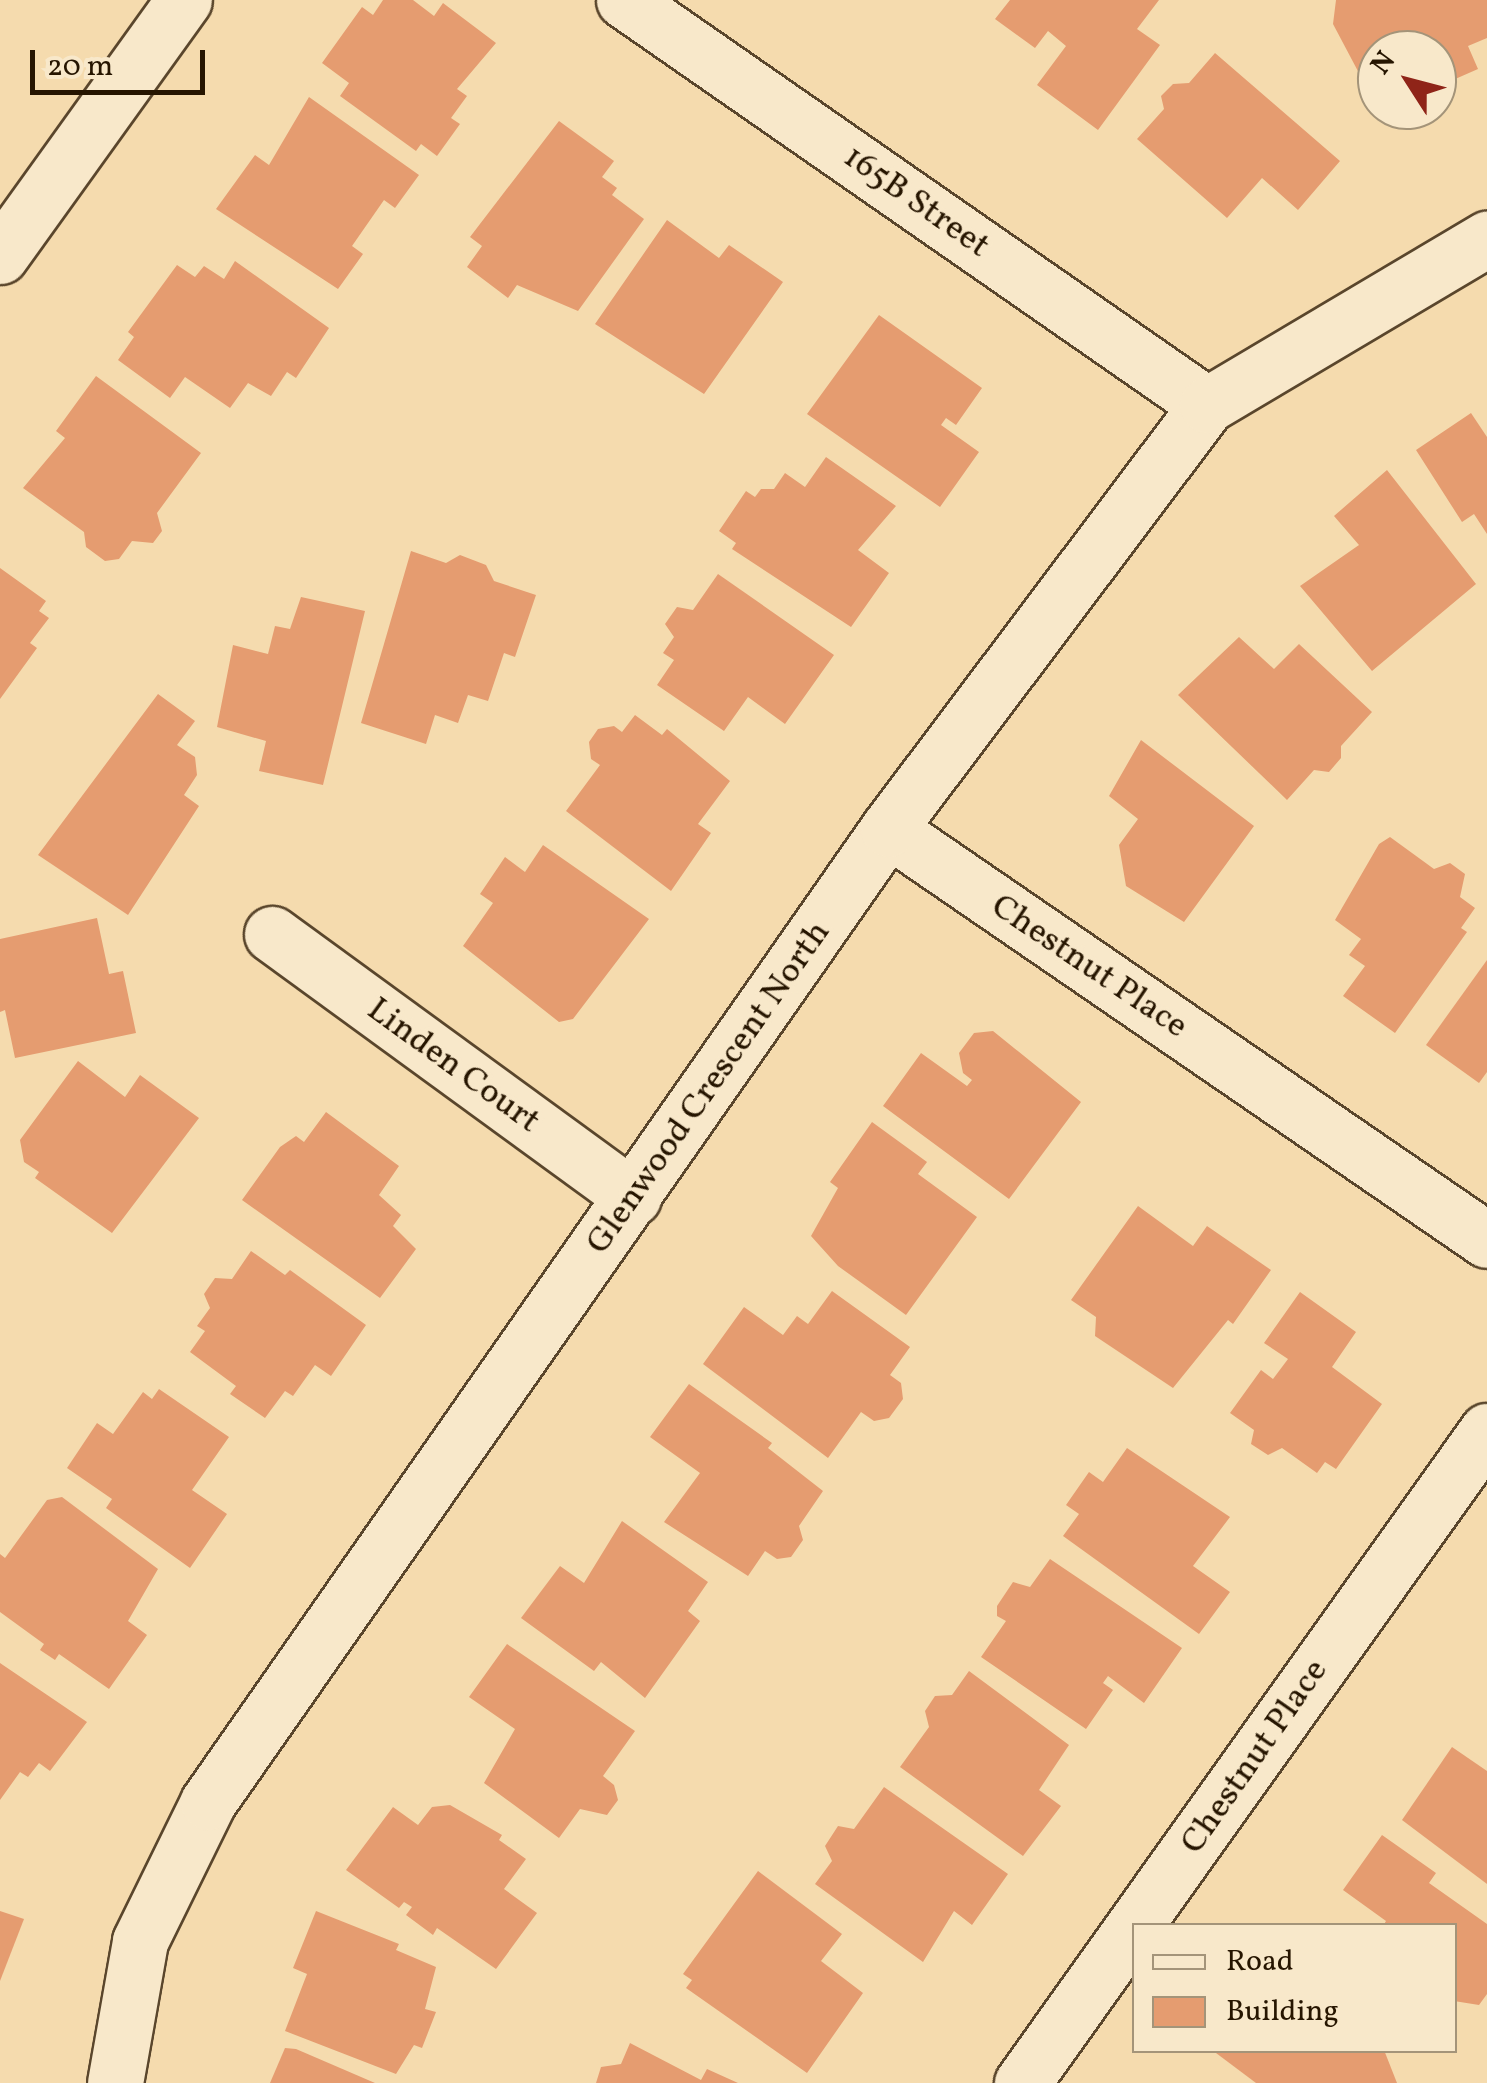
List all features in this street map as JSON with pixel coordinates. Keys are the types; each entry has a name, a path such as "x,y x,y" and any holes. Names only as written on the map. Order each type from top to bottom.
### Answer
{"street":[{"path":"0,256 184,0"},
{"name":"165B Street","path":"624,0 1208,405"},
{"name":"Glenwood Crescent North","path":"115,2083 140,1940 208,1802 888,829 1208,405 1487,238"},
{"name":"Chestnut Place","path":"888,829 1487,1240"},
{"name":"Linden Court","path":"272,934 633,1197"},
{"name":"Chestnut Place","path":"1136,1923 1487,1431"},
{"name":"Chestnut Place","path":"1022,2083 1132,1929"}],"building":[{"path":"383,0 413,0 434,16 443,3 496,43 457,89 467,96 451,118 460,124 437,156 421,144 416,151 340,96 349,83 322,63 362,7 373,15"},
{"path":"1010,0 1159,0 1137,29 1160,45 1098,130 1037,85 1066,46 1048,31 1035,48 995,19"},
{"path":"1336,0 1487,0 1487,38 1468,46 1478,69 1457,78 1457,30 1357,30 1357,69 1333,24"},
{"path":"1215,53 1340,161 1298,210 1262,178 1227,218 1137,139 1164,109 1161,96 1173,84 1189,83"},
{"path":"309,97 419,175 395,208 384,200 352,246 363,254 338,289 216,209 255,155 269,165"},
{"path":"559,121 614,161 602,177 617,188 612,195 644,219 578,311 517,285 508,298 467,267 482,246 470,237"},
{"path":"667,220 719,258 729,245 783,282 704,394 595,324"},
{"path":"235,261 329,328 296,378 287,372 271,396 248,383 230,408 185,377 170,398 118,360 134,337 128,332 177,265 195,277 204,266 224,279"},
{"path":"879,315 982,388 956,425 946,418 941,425 979,452 940,507 807,414"},
{"path":"96,376 201,453 157,513 162,531 153,543 132,541 119,559 105,561 86,547 84,532 23,488 65,438 56,431"},
{"path":"1471,413 1487,437 1487,534 1474,514 1462,522 1416,450"},
{"path":"826,457 896,506 858,550 889,573 851,627 732,549 736,543 719,531 746,491 755,497 761,489 774,489 785,473 805,487"},
{"path":"1387,470 1476,584 1372,671 1300,586 1359,545 1334,516"},
{"path":"411,551 446,563 460,555 486,565 494,581 536,595 515,657 504,653 488,701 468,695 458,723 435,715 426,744 361,723"},
{"path":"0,568 46,601 39,611 49,618 30,643 37,648 0,699"},
{"path":"718,574 834,655 785,724 748,697 724,731 657,685 674,660 663,653 674,637 665,624 677,607 693,610"},
{"path":"301,597 365,611 323,785 259,771 266,741 217,727 233,645 268,654 275,626 290,629"},
{"path":"1239,637 1274,669 1299,644 1372,712 1341,746 1341,758 1329,772 1314,770 1287,800 1178,695"},
{"path":"158,694 195,721 177,745 195,757 197,775 184,795 199,806 128,915 38,855"},
{"path":"635,715 662,735 667,729 730,781 698,824 711,833 671,891 566,811 600,765 591,759 589,742 598,729 614,726 622,732"},
{"path":"1141,740 1254,826 1184,922 1126,886 1119,845 1138,819 1109,796"},
{"path":"1390,837 1434,869 1450,863 1465,874 1460,897 1475,908 1461,928 1467,932 1395,1033 1343,996 1365,966 1349,955 1361,939 1335,920 1379,844"},
{"path":"543,845 649,919 573,1019 559,1022 463,946 493,903 480,894 505,857 525,872"},
{"path":"97,918 109,974 123,971 136,1033 15,1058 5,1010 0,1012 0,939"},
{"path":"1487,960 1487,1072 1479,1083 1426,1045"},
{"path":"993,1031 1081,1102 1009,1199 883,1106 921,1053 967,1086 972,1080 963,1073 959,1053 974,1033"},
{"path":"78,1061 125,1097 140,1075 199,1118 112,1233 35,1178 39,1172 24,1162 20,1140"},
{"path":"326,1112 399,1166 379,1195 401,1215 393,1226 416,1249 380,1298 242,1200 280,1147 296,1136 304,1142"},
{"path":"872,1122 927,1162 918,1174 977,1217 906,1315 838,1266 811,1236 838,1188 830,1182"},
{"path":"1138,1206 1193,1246 1207,1226 1271,1270 1233,1324 1228,1320 1173,1388 1095,1336 1096,1317 1071,1300"},
{"path":"251,1251 285,1275 290,1270 366,1325 331,1376 315,1365 293,1396 285,1391 265,1418 230,1394 236,1386 190,1352 205,1331 197,1326 210,1308 204,1294 215,1278 232,1279"},
{"path":"832,1291 910,1347 890,1375 901,1383 903,1399 889,1418 874,1421 861,1412 828,1458 703,1364 744,1307 783,1335 797,1316 808,1324"},
{"path":"1300,1292 1356,1332 1332,1367 1382,1404 1336,1469 1325,1462 1317,1473 1282,1448 1268,1455 1251,1444 1254,1430 1230,1413 1261,1370 1273,1379 1288,1359 1264,1343"},
{"path":"689,1384 772,1443 768,1448 823,1491 799,1526 803,1540 791,1557 777,1559 765,1551 748,1576 664,1522 700,1473 650,1437"},
{"path":"159,1389 229,1437 192,1490 227,1514 190,1568 106,1508 112,1499 67,1468 97,1423 113,1434 143,1392 152,1399"},
{"path":"1127,1448 1230,1517 1193,1566 1230,1592 1199,1634 1063,1536 1079,1514 1066,1505 1089,1472 1103,1482"},
{"path":"62,1497 158,1569 128,1621 147,1635 109,1689 59,1654 55,1660 40,1650 44,1644 0,1612 0,1554 5,1558 47,1500"},
{"path":"622,1521 708,1582 688,1611 700,1621 645,1698 601,1662 594,1671 521,1618 560,1566 584,1583"},
{"path":"1050,1559 1182,1648 1144,1703 1108,1676 1103,1683 1113,1690 1086,1729 981,1657 1006,1621 997,1616 997,1606 1013,1582 1030,1587"},
{"path":"507,1644 635,1731 603,1776 614,1785 618,1800 607,1815 580,1809 559,1838 484,1783 515,1729 469,1697"},
{"path":"0,1663 87,1722 50,1771 39,1763 28,1777 20,1772 0,1800"},
{"path":"969,1671 1069,1745 1039,1790 1061,1806 1023,1856 900,1767 929,1727 925,1711 935,1696 952,1695"},
{"path":"1452,1747 1487,1771 1487,1884 1402,1820"},
{"path":"884,1787 1008,1874 972,1925 954,1911 923,1962 815,1884 832,1861 825,1846 838,1826 854,1829"},
{"path":"450,1805 502,1835 499,1840 526,1859 504,1889 537,1913 496,1969 437,1928 433,1935 406,1915 412,1907 404,1902 399,1908 346,1870 393,1807 418,1825 432,1807"},
{"path":"1382,1835 1436,1873 1429,1883 1487,1924 1487,1994 1479,2005 1457,2001 1457,1923 1385,1923 1343,1890"},
{"path":"758,1871 842,1934 821,1961 863,1993 807,2073 686,1988 692,1980 683,1974"},
{"path":"0,1911 24,1919 0,1981"},
{"path":"316,1911 399,1944 396,1950 436,1967 425,2009 436,2012 422,2048 414,2045 396,2074 285,2031 307,1974 293,1968"},
{"path":"630,2043 701,2080 707,2069 738,2083 596,2083 601,2067 621,2064"},
{"path":"285,2048 296,2049 375,2083 270,2083"},
{"path":"1216,2053 1385,2053 1397,2083 1256,2083"}]}
